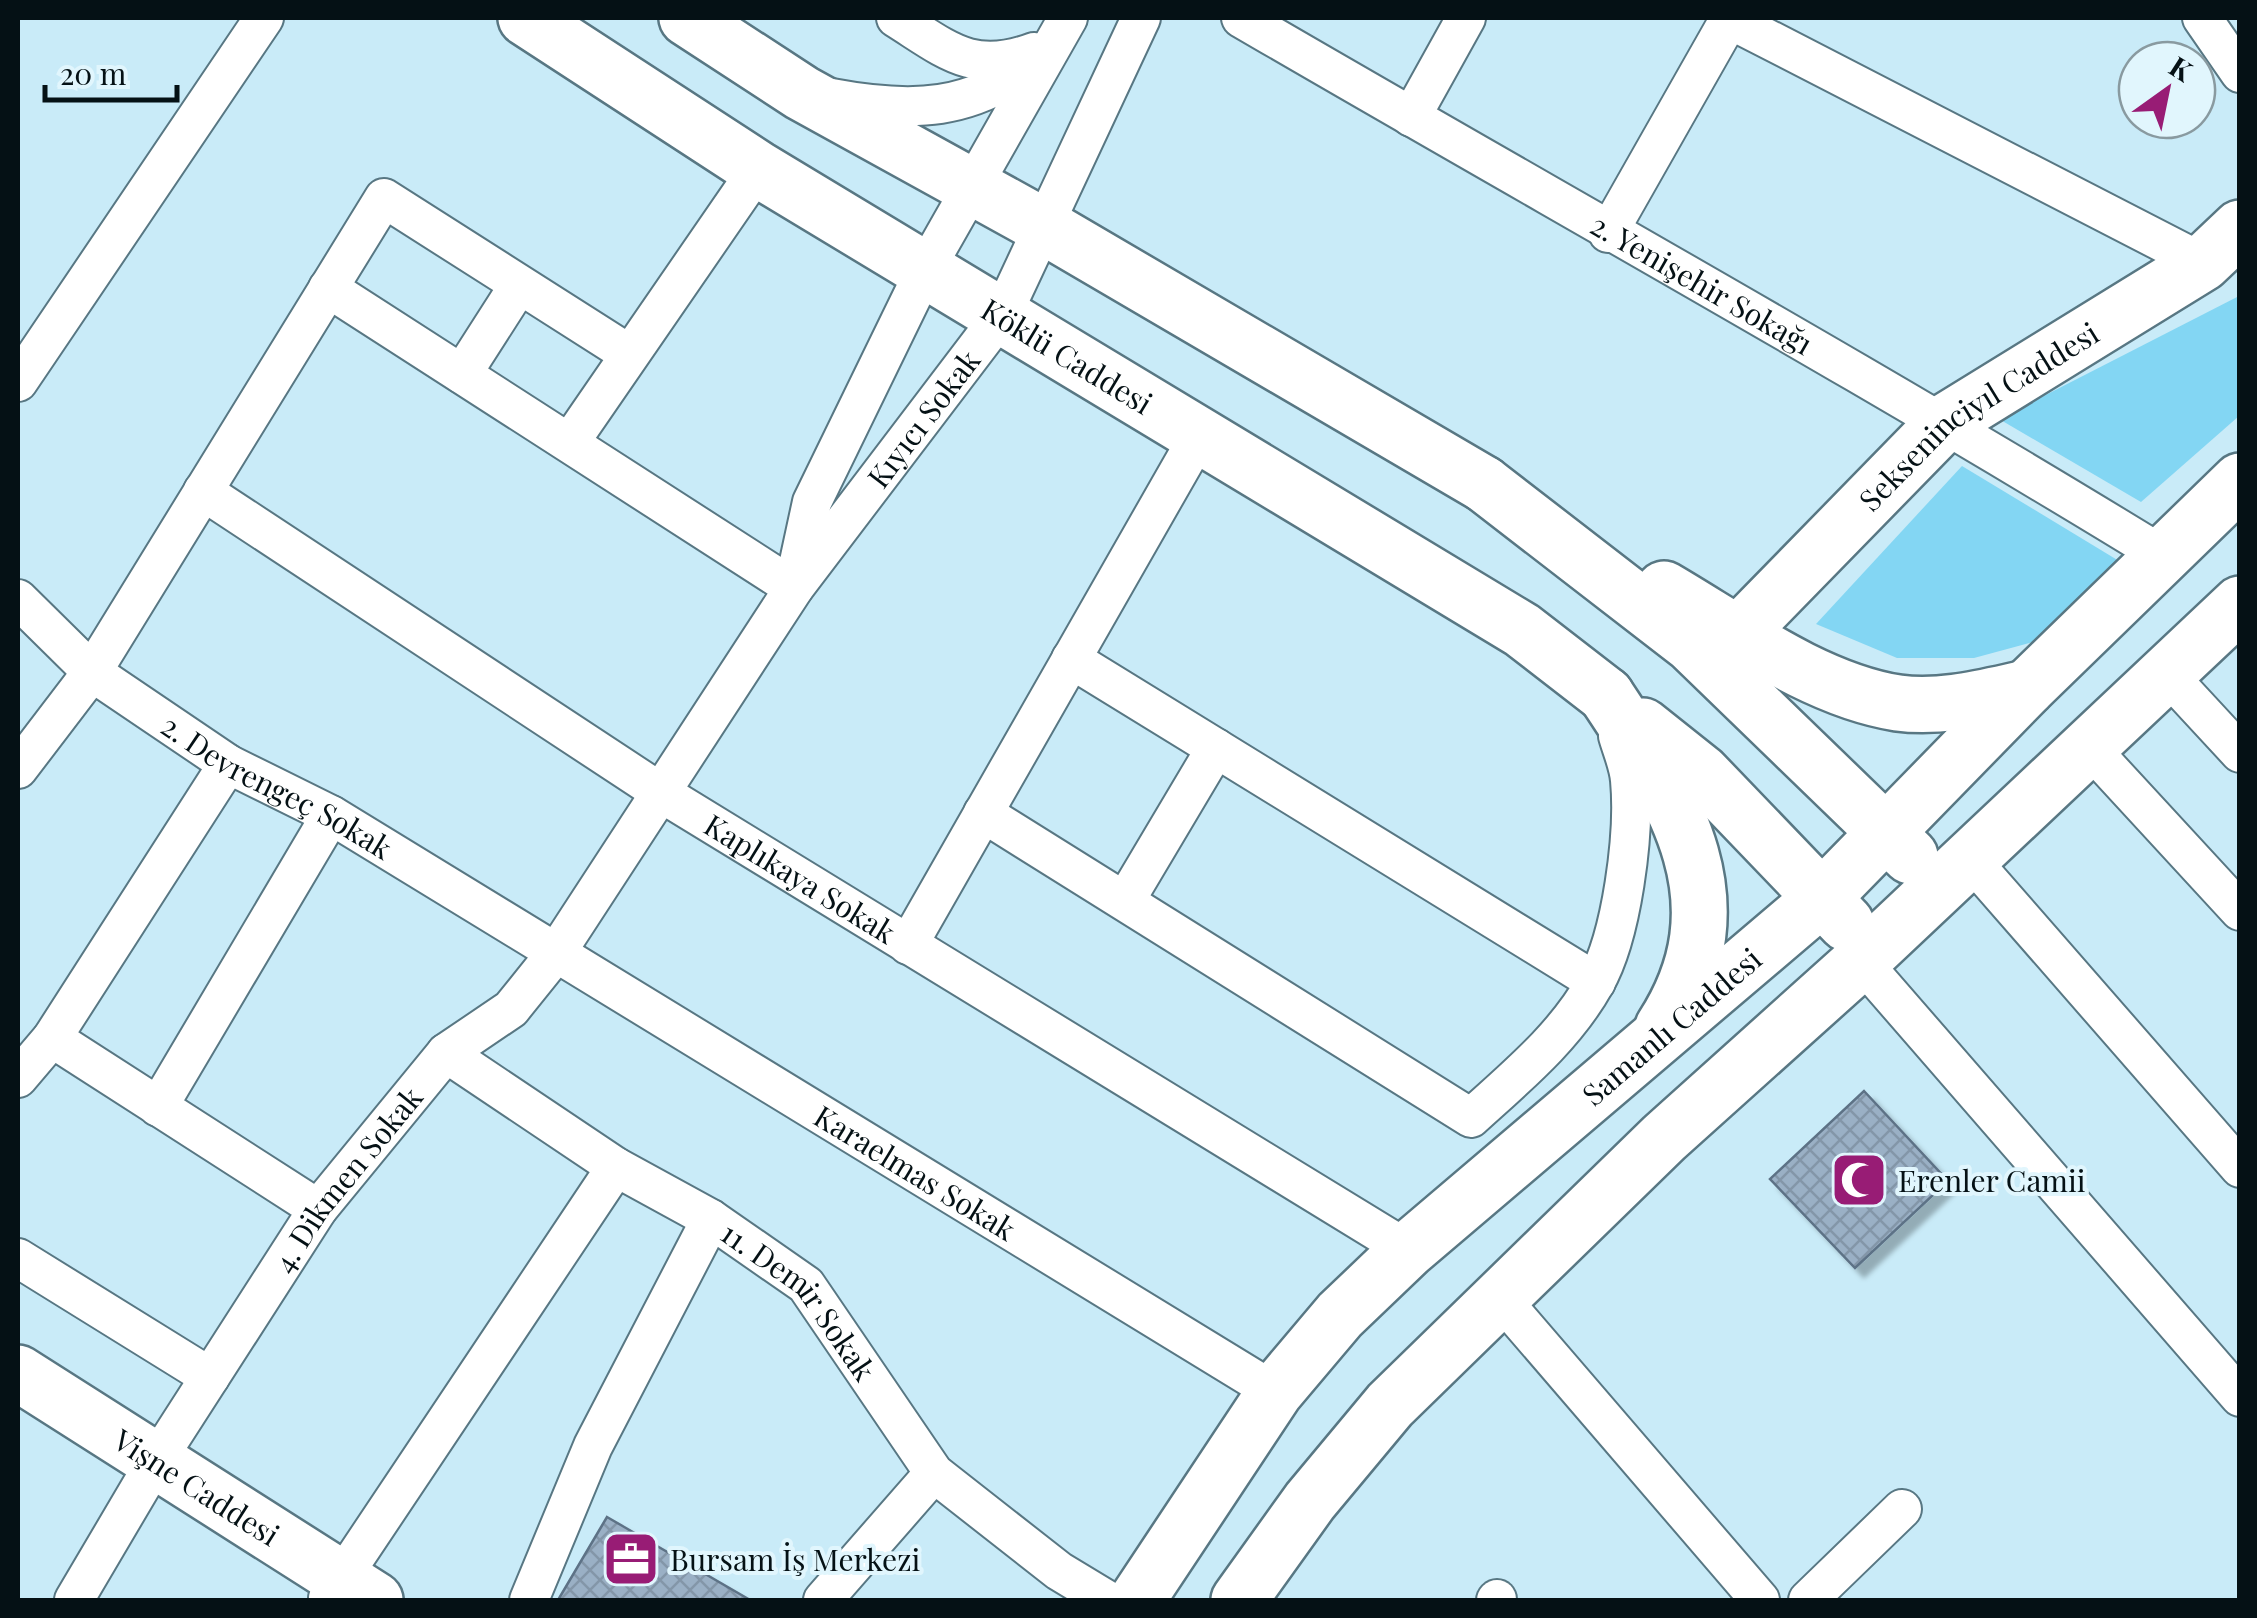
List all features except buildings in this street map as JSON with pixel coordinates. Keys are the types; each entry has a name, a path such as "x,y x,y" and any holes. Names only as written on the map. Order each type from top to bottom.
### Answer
{"main road":[{"name":"Köklü Caddesi","path":"526,18 758,169 1522,630 1702,774 1824,897 1866,956"},
{"path":"687,18 802,93 1045,227 1739,633 1830,682 1898,702 1948,704 2027,688"},
{"name":"Sekseninciyıl Caddesi","path":"1739,633 1945,422 2221,246"},
{"name":"Samanlı Caddesi","path":"1137,1600 1275,1392 1340,1316 1408,1250 1824,897 2027,688 2240,481"},
{"path":"1484,484 1692,644 1887,832 1955,873"},
{"path":"1239,1600 1310,1501 1390,1406 1664,1138 1866,956 2240,604"},
{"path":"1606,696 1661,778 1687,832 1699,890 1695,944 1676,1006 1654,1040"},
{"name":"Vişne Caddesi","path":"18,1373 156,1461 348,1593"}],"street":[{"path":"18,382 264,18"},
{"name":"Kıyıcı Sokak","path":"663,794 794,588 1003,314 1141,18"},
{"name":"2. Yenişehir Sokağı","path":"1241,18 1608,233 1945,422 2162,555"},
{"path":"1411,117 1466,18"},
{"path":"1608,233 1730,18 2221,246"},
{"path":"2202,18 2240,73"},
{"path":"918,23 968,62 1006,62 1059,32"},
{"path":"802,93 900,107 954,104 1011,80 1059,32"},
{"path":"328,288 794,588 812,502 926,268 1059,32"},
{"path":"570,442 758,169"},
{"path":"18,769 92,672 384,198 629,354"},
{"path":"462,374 519,285"},
{"path":"908,945 1200,434"},
{"name":"Kaplıkaya Sokak","path":"203,492 663,794 1408,1250"},
{"name":"2. Devrengeç Sokak","path":"18,599 92,672 228,764 331,815 556,953"},
{"path":"1071,659 1596,982"},
{"path":"2166,673 2240,753"},
{"path":"983,813 1471,1118 1542,1054 1596,982 1620,909 1630,779 1606,696"},
{"path":"2087,744 2240,911"},
{"path":"1125,902 1216,748"},
{"path":"18,1078 52,1038 228,764"},
{"name":"4. Dikmen Sokak","path":"74,1600 156,1461 318,1210 446,1053 511,1009 556,953 663,794"},
{"path":"158,1107 331,815"},
{"path":"1955,873 2240,1168"},
{"name":"Karaelmas Sokak","path":"556,953 1275,1392"},
{"path":"1866,956 2240,1397"},
{"path":"52,1038 318,1210"},
{"name":"11. Demir Sokak","path":"446,1053 616,1167 712,1220 806,1284 934,1473 1059,1571 1108,1600"},
{"path":"348,1593 616,1167"},
{"path":"529,1600 594,1446 712,1220"},
{"path":"18,1258 210,1377"},
{"path":"1501,1298 1760,1600"},
{"path":"823,1600 934,1473"},
{"path":"1808,1600 1902,1509"}],"shaded area":[{"path":"2239,296 2239,416 2141,502 1999,419"},
{"path":"1962,466 2119,561 2037,641 1974,658 1897,658 1816,624"}],"place":[{"name":"Erenler Camii","path":"1859,1180"},
{"name":"Bursam İş Merkezi","path":"631,1559"}]}
